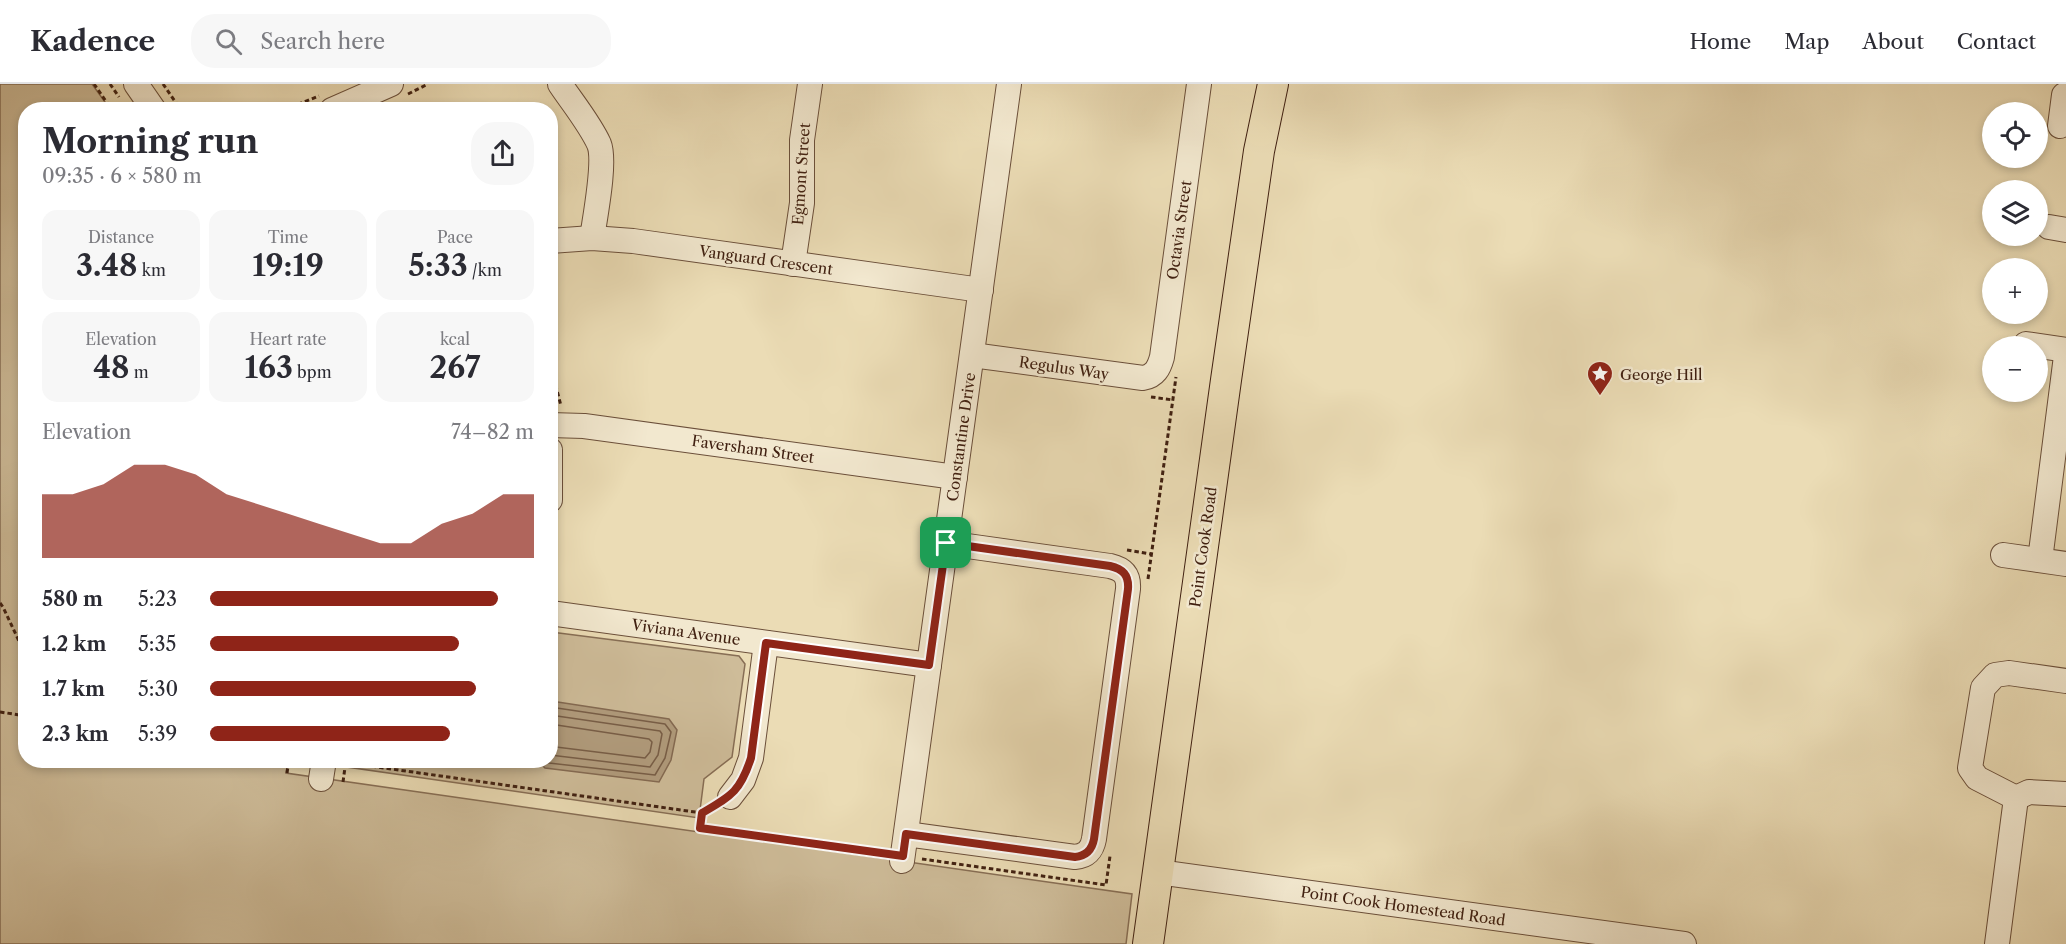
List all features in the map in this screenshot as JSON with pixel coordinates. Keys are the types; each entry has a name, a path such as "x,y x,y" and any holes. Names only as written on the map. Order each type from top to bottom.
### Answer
{"main road":[{"name":"Point Cook Road","path":"1259,151 1261,84"},
{"name":"Point Cook Road","path":"1148,944 1224,391 1259,151 1273,84"}],"street":[{"path":"136,84 148,102"},
{"path":"350,102 391,84"},
{"path":"560,84 596,138 600,149 601,166 592,238"},
{"name":"Egmont Street","path":"793,264 802,203 802,140 810,84"},
{"name":"Constantine Drive","path":"903,850 1009,84"},
{"name":"Octavia Street","path":"1165,375 1162,357 1199,84"},
{"name":"Vanguard Crescent","path":"558,240 592,238 633,241 981,290"},
{"path":"2048,347 2066,350"},
{"name":"Regulus Way","path":"972,355 1143,378 1165,375"},
{"path":"2040,560 2066,356"},
{"name":"Faversham Street","path":"558,425 584,426 955,477"},
{"path":"903,850 1075,857 1087,853 1094,839 1129,585 1126,575 1120,569 1110,566 946,543"},
{"path":"2003,555 2066,564"},
{"name":"Viviana Avenue","path":"558,613 929,665"},
{"path":"730,797 743,780 751,758 766,643"},
{"path":"2016,798 1977,778 1971,768 1983,688 1995,675 2009,673 2066,681"},
{"path":"2016,798 2029,792 2066,794"},
{"path":"1996,944 2016,798"},
{"name":"Point Cook Homestead Road","path":"1158,872 1684,944"}],"path":[{"path":"94,84 106,102"},
{"path":"163,84 175,102"},
{"path":"1147,588 1165,375"},
{"path":"0,603 18,639"},
{"path":"0,712 18,715"},
{"path":"287,773 288,768"},
{"path":"336,768 702,813 730,797"},
{"path":"702,813 700,828 903,850 1106,885 1111,849"}],"shaded area":[{"path":"0,84 92,84 105,102 18,102 18,768 287,768 286,773 1132,894 1126,944 0,944"},
{"path":"558,633 739,656 745,664 732,757 704,779 699,818 354,768 558,768"}],"water":[{"path":"558,702 669,719 677,730 671,760 659,782 545,768 558,768"}],"place":[{"name":"George Hill","path":"1600,397"}],"route":[{"path":"946,543 1110,566 1120,569 1126,575 1129,582 1094,839 1090,850 1075,857 906,834 903,856 700,828 702,813 730,797 738,788 747,770 751,758 766,643 929,665 946,543"}]}
